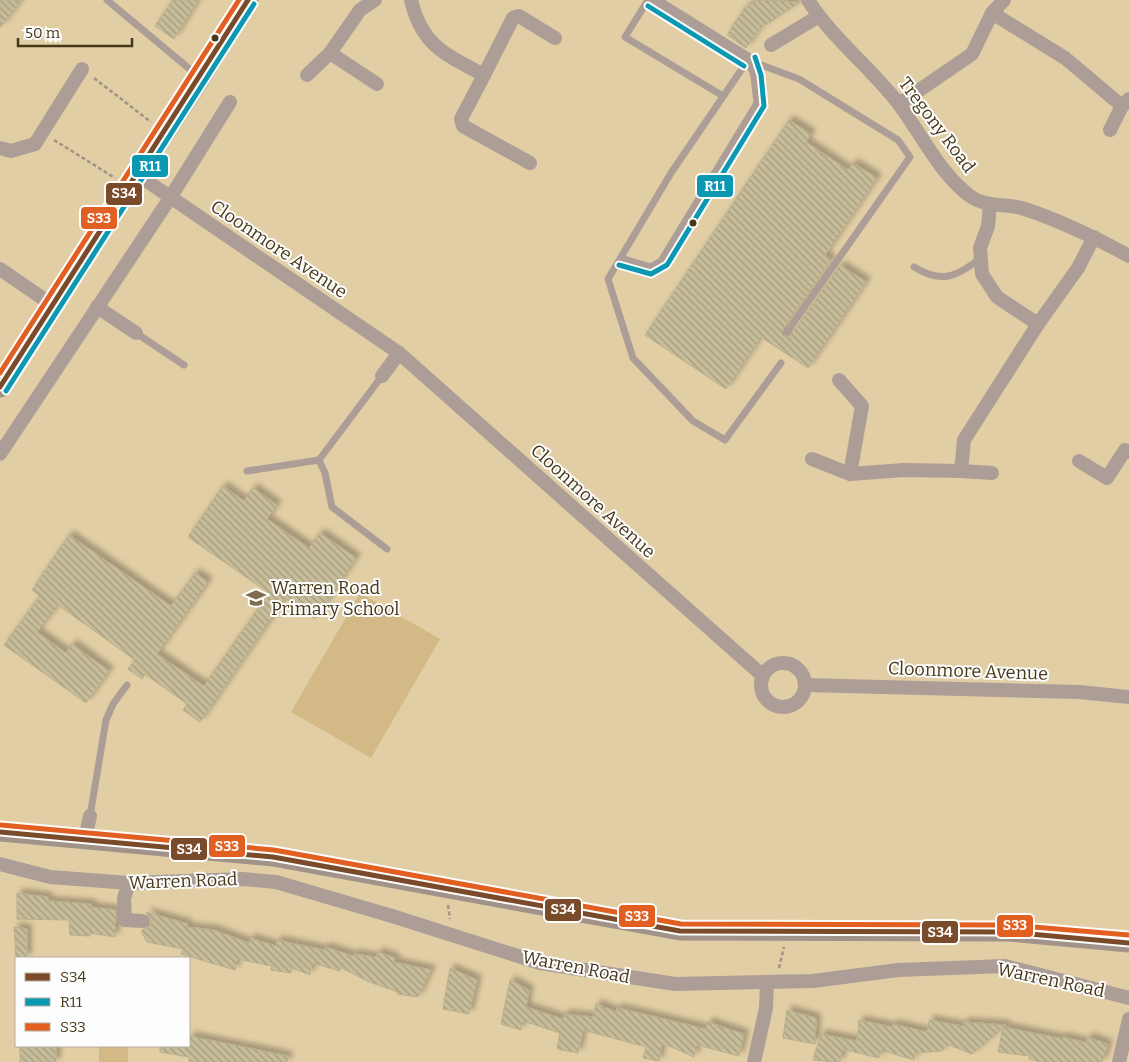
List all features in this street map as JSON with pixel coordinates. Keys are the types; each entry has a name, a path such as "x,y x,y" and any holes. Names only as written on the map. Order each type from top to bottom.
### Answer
{"main road":[{"path":"0,387 165,133 248,0"}],"street":[{"path":"308,75 330,53 360,10 375,0"},
{"path":"411,0 417,22 429,41 449,56 484,74"},
{"path":"652,0 748,60"},
{"name":"Tregony Road","path":"808,0 818,16 874,74 899,104 946,171 971,197 990,205 1023,208 1094,237 1129,256"},
{"path":"899,104 972,54 992,13 1004,0"},
{"path":"992,13 1065,58 1125,103 1110,130"},
{"path":"530,163 463,126 461,120 513,18 519,16 555,38"},
{"path":"771,45 818,16"},
{"path":"330,53 377,84"},
{"path":"0,148 11,151 35,144 82,69"},
{"path":"0,454 170,198 230,102"},
{"name":"Cloonmore Avenue","path":"134,181 170,198 399,353 763,676"},
{"path":"990,205 988,226 980,248 982,274 997,297 1038,324"},
{"path":"961,471 964,440 1038,324 1078,268 1094,237"},
{"path":"0,269 54,306"},
{"path":"97,307 136,333"},
{"path":"382,376 399,353"},
{"path":"839,380 862,406 850,474"},
{"path":"1079,461 1107,478 1128,448"},
{"path":"812,459 850,474 904,470 992,473"},
{"path":"788,663 800,671 805,685 801,698 796,704 789,706 775,706 769,702 761,690 763,676 773,665 788,663"},
{"name":"Cloonmore Avenue","path":"805,685 1079,692 1129,696"},
{"path":"86,839 90,816"},
{"name":"Warren Road","path":"0,832 273,857 680,931 1009,932 1129,943"},
{"name":"Warren Road","path":"0,864 50,877 129,883 242,879 276,882 540,964 623,978 674,984 812,981 898,970 1004,966 1129,998"},
{"path":"129,883 124,898 125,920 143,921"},
{"path":"754,1062 772,982"},
{"path":"1119,1062 1129,1019"}],"lane":[{"path":"107,0 200,78"},
{"path":"648,0 625,37 723,96"},
{"path":"748,60 671,173 608,279 633,358 693,421 725,440 781,362"},
{"path":"621,258 652,267 661,261 757,103 754,76 748,60"},
{"path":"748,60 799,79 898,140 910,157 787,332"},
{"path":"914,267 935,278 947,277 964,271 981,258"},
{"path":"136,333 184,365"},
{"path":"247,471 320,460 382,376"},
{"path":"320,460 325,473 332,507 387,549"},
{"path":"90,816 106,720 113,704 127,685"}],"path":[{"path":"82,69 165,133"},
{"path":"42,133 134,181"},
{"path":"445,887 453,936"},
{"path":"772,982 787,931"}],"shaded area":[{"path":"360,593 440,639 371,758 291,712"},
{"path":"99,1047 128,1047 128,1062 99,1062"}],"building":[{"path":"0,0 21,0 0,28"},
{"path":"173,0 198,0 174,39 155,26"},
{"path":"757,0 800,2 759,29 746,48 727,35 744,9"},
{"path":"789,120 811,134 806,142 848,170 853,163 877,178 825,255 831,260 783,329 782,335 787,337 791,335 840,265 866,282 808,368 761,337 726,389 645,335"},
{"path":"223,486 244,501 253,488 277,505 267,519 309,548 320,533 356,558 315,619 285,598 200,722 183,710 187,704 145,674 142,679 128,669 135,660 58,605 37,632 66,653 72,644 109,671 86,703 4,645 40,596 32,590 69,535 171,606 195,573 208,582 157,654 204,686 269,593 188,537"},
{"path":"17,893 48,897 48,901 91,904 91,907 116,910 115,937 90,933 90,936 70,935 69,920 17,919"},
{"path":"146,912 188,924 186,927 214,930 249,943 250,938 276,946 277,940 324,950 325,947 353,956 354,954 376,957 378,952 395,958 394,962 431,970 418,997 397,994 398,992 369,982 340,967 340,971 312,963 310,975 292,968 291,973 271,970 272,966 237,959 235,970 181,954 183,949 147,942 142,930 150,926 152,921"},
{"path":"14,927 27,929 27,957 16,957"},
{"path":"450,968 477,980 469,1014 443,1009"},
{"path":"510,980 529,990 526,1007 563,1019 564,1014 593,1017 596,1004 617,1012 617,1008 706,1029 708,1022 744,1034 739,1056 697,1045 694,1057 662,1043 659,1061 643,1058 646,1047 583,1030 578,1053 557,1049 560,1033 523,1021 521,1030 501,1024"},
{"path":"787,1010 816,1018 815,1044 783,1038"},
{"path":"859,1020 892,1027 893,1024 927,1032 929,1020 963,1026 964,1022 1006,1025 1004,1027 1063,1039 1063,1037 1087,1043 1087,1037 1108,1044 1102,1062 1041,1062 1029,1059 1030,1056 998,1052 1003,1028 972,1054 949,1045 941,1051 915,1053 914,1060 881,1050 879,1058 842,1049 840,1062 813,1060 821,1034 857,1041"},
{"path":"190,1036 288,1056 287,1062 195,1062 189,1061 189,1057 160,1052 160,1047 190,1047"},
{"path":"20,1047 56,1047 56,1062 20,1062"}],"transit line":[{"name":"S33","path":"0,373 239,0"},
{"name":"S34","path":"0,387 248,0"},
{"name":"R11","path":"6,391 254,4"},
{"name":"R11","path":"648,6 744,66"},
{"name":"R11","path":"619,265 651,274 667,265 764,106 761,75 755,57"},
{"name":"S33","path":"1,825 274,850 681,924 1009,925 1129,935"},
{"name":"S34","path":"0,832 273,857 680,931 1009,932 1129,943"}],"place":[{"name":"Warren Road Primary School","path":"256,598"}]}
